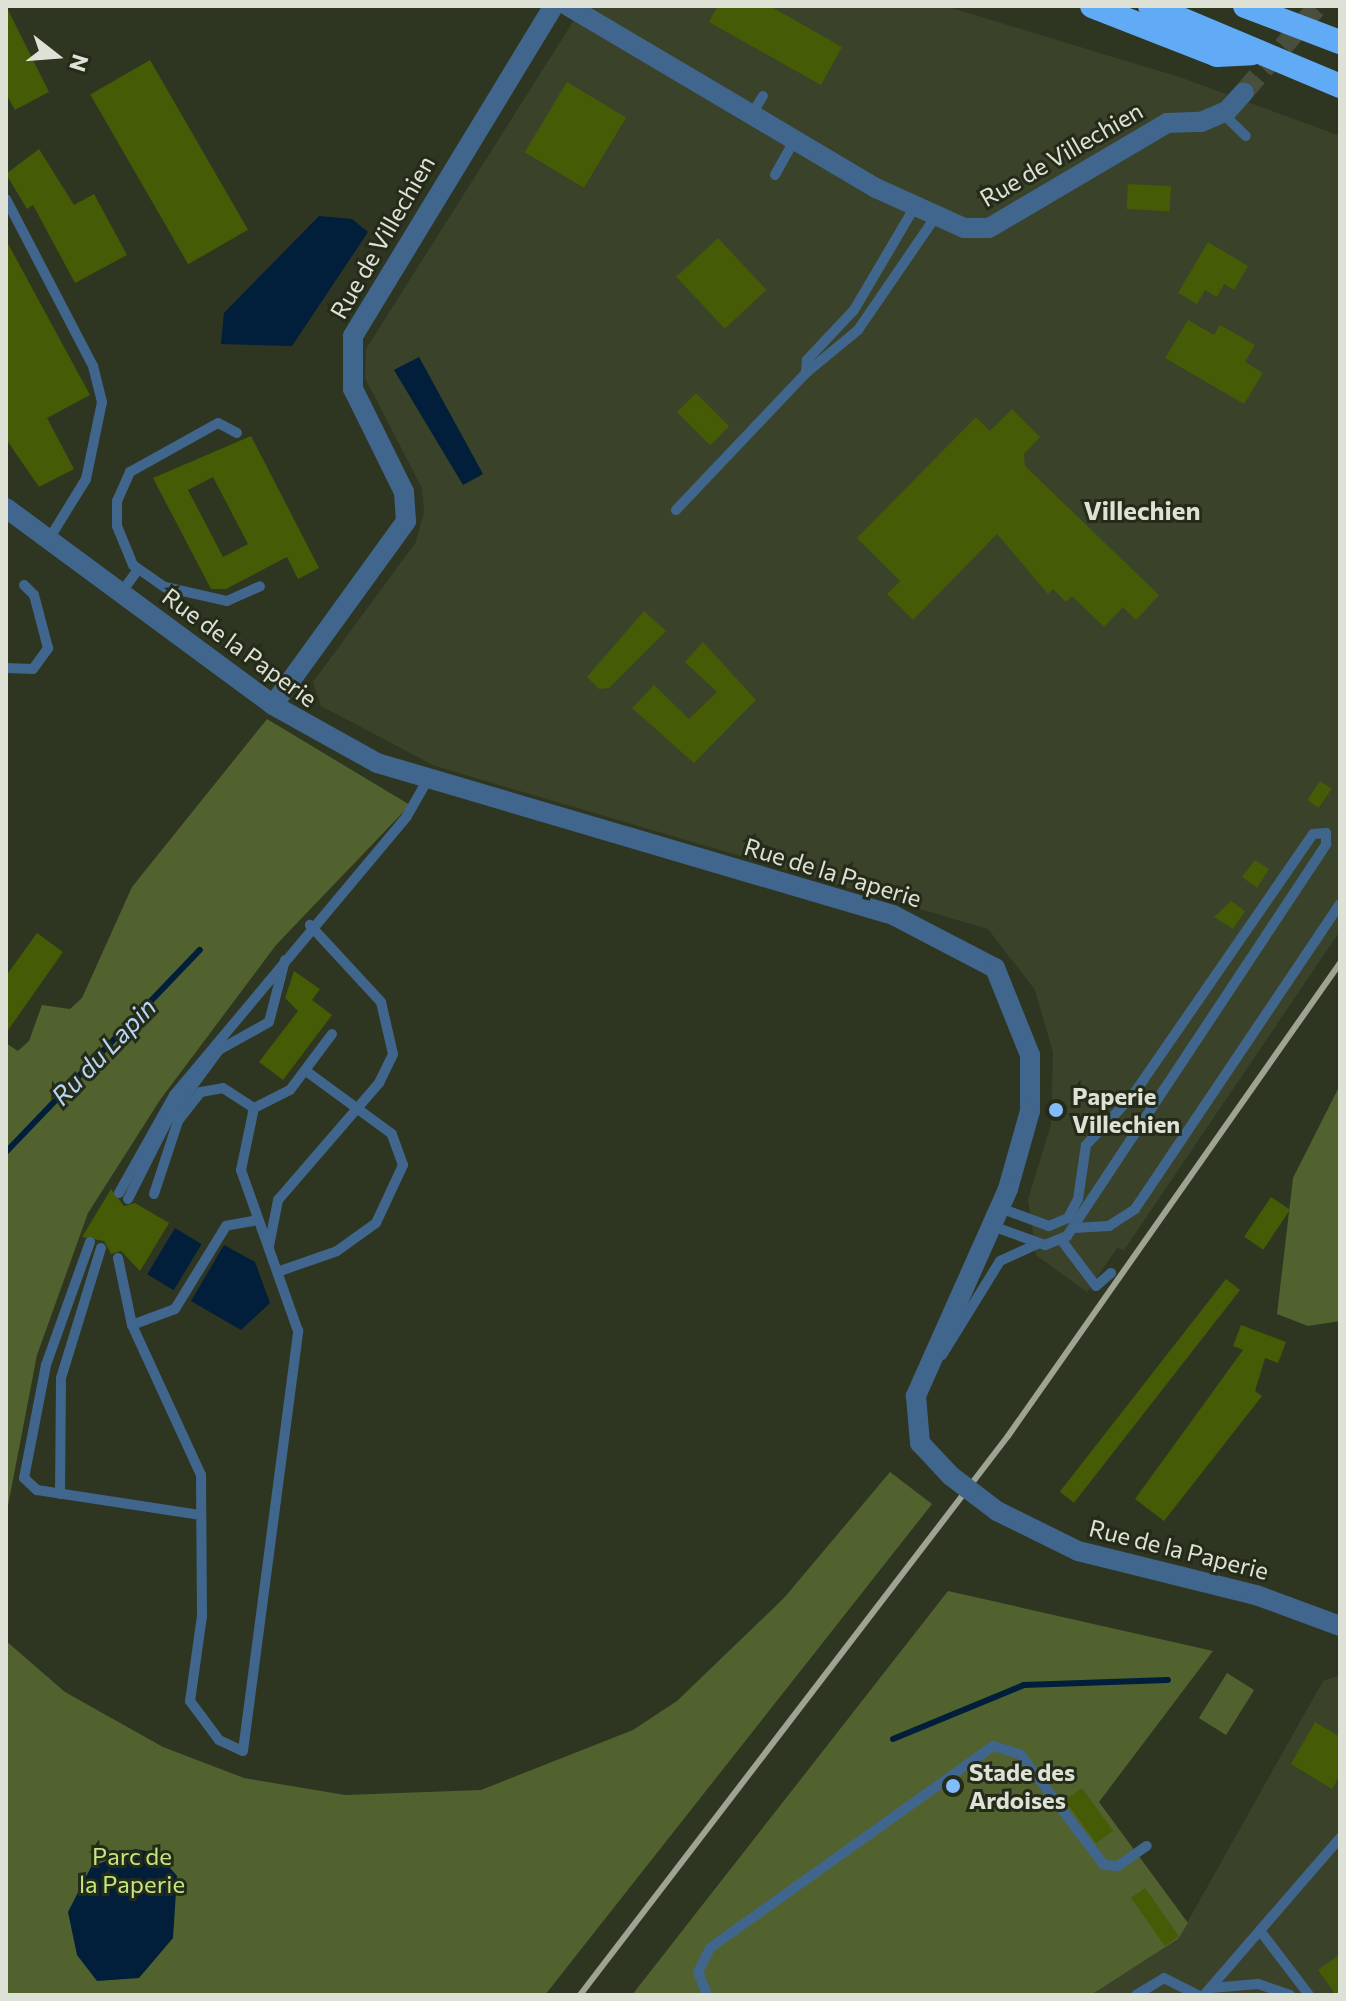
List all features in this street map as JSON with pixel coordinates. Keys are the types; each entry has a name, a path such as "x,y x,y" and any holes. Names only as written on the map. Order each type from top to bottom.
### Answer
{"highway":[{"path":"1092,6 1217,55 1256,52"},
{"path":"1150,6 1340,86"},
{"path":"1245,6 1340,42"}],"street":[{"name":"Rue de Villechien","path":"273,705 406,521 404,492 353,389 347,363 353,336 554,6"},
{"name":"Rue de Villechien","path":"568,6 934,219 989,228 1167,123 1221,113"},
{"path":"1221,113 1244,92"},
{"name":"Rue de la Paperie","path":"6,508 273,705 355,752 427,781 880,910 986,960 1016,1005 1032,1072 1027,1132 996,1217 919,1385 920,1443 951,1476 997,1511 1078,1551 1256,1595 1340,1626"}],"lane":[{"path":"752,114 763,96"},
{"path":"1221,113 1246,136"},
{"path":"775,175 795,139"},
{"path":"6,199 93,366 102,402 86,479 49,539"},
{"path":"806,373 807,360 854,310 914,208"},
{"path":"676,510 806,373 858,330 934,219"},
{"path":"237,433 218,423 124,481 117,526 138,570 165,587 219,601 260,586"},
{"path":"121,593 138,570"},
{"path":"6,668 33,669 48,648 34,595 24,585"},
{"path":"291,947 273,1015 255,1031 219,1050 174,1110 124,1196 160,1114 291,947 407,816 427,781"},
{"path":"919,1385 1000,1261 1039,1244 1062,1241 1073,1228 1326,844 1324,831 1313,834 1133,1095 1086,1145 1078,1199 1068,1218 1049,1226 996,1217"},
{"path":"1073,1228 1109,1226 1135,1209 1340,904"},
{"path":"269,1247 278,1200 385,1074 393,1032 381,1002 310,925"},
{"path":"241,1014 255,1031"},
{"path":"254,1108 290,1090 332,1034"},
{"path":"280,1271 337,1251 376,1223 398,1184 397,1141 306,1071"},
{"path":"154,1194 178,1121 201,1092 223,1088 254,1108"},
{"path":"118,1258 132,1325 201,1475 202,1616 190,1701 219,1740 243,1751 298,1331 280,1271 253,1221 241,1170 254,1108"},
{"path":"996,1217 1039,1244"},
{"path":"132,1325 175,1309 226,1226 253,1221"},
{"path":"1062,1241 1092,1283 1101,1286 1111,1273"},
{"path":"90,1242 46,1365 23,1472 32,1488 201,1515"},
{"path":"60,1494 61,1378 101,1248"},
{"path":"707,1995 698,1972 710,1948 993,1746 1020,1754 1104,1865 1118,1866 1147,1846"},
{"path":"1207,1991 1340,1838"},
{"path":"1261,1932 1309,1995"},
{"path":"1136,1995 1164,1978 1197,1995"},
{"path":"1207,1991 1258,1984 1290,1995"}],"shaded area":[{"path":"583,6 945,6 1182,78 1340,136 1340,931 1124,1250 1117,1248 1087,1292 1036,1255 1028,1199 1051,1125 1053,1052 1035,990 988,929 435,766 321,706 313,682 416,542 424,512 422,488 365,378 366,349"},
{"path":"1340,1675 1340,1995 1091,1995 1178,1939 1323,1681"}],"green space":[{"path":"267,719 410,805 276,945 160,1100 88,1213 37,1355 6,1516 6,1043 18,1051 29,1041 42,1005 70,1009 82,998 132,887"},
{"path":"1340,1085 1340,1321 1308,1326 1277,1314 1293,1178"},
{"name":"Parc de la Paperie","path":"890,1472 932,1504 545,1995 6,1995 6,1641 65,1692 163,1747 244,1778 345,1795 481,1790 633,1730 677,1701 784,1598"},
{"name":"Stade des Ardoises","path":"948,1591 1213,1651 1099,1802 1188,1923 1178,1939 1091,1995 632,1995"},
{"path":"1227,1673 1254,1690 1226,1735 1199,1718"}],"water":[{"path":"319,216 352,219 368,232 292,346 221,344 224,313"},
{"path":"419,357 483,474 463,485 394,370"},
{"path":"175,1228 202,1244 174,1290 147,1274"},
{"path":"224,1245 255,1262 270,1303 241,1330 191,1301"},
{"path":"135,1849 157,1853 177,1876 173,1938 139,1978 97,1981 77,1955 68,1912 91,1867"}],"building":[{"path":"6,6 49,92 15,110 6,94"},
{"path":"718,6 770,6 842,47 821,85 709,22"},
{"path":"150,60 248,230 188,264 90,94"},
{"path":"567,82 626,118 584,188 525,152"},
{"path":"39,149 74,205 94,194 127,255 75,283 33,205 27,209 6,174"},
{"path":"1128,184 1171,186 1170,211 1127,209"},
{"path":"718,238 766,290 725,329 676,277"},
{"path":"6,240 90,395 47,418 74,469 39,487 6,439"},
{"path":"1208,242 1248,266 1234,290 1224,284 1217,297 1205,290 1197,304 1178,293"},
{"path":"1188,320 1214,335 1220,325 1255,345 1245,362 1263,373 1244,404 1165,358"},
{"path":"696,393 729,426 710,445 677,412"},
{"path":"1012,409 1040,437 1024,454 1025,466 1159,595 1136,620 1123,607 1104,627 1072,596 1066,602 1053,589 1048,594 997,534 913,620 887,594 900,581 857,538 976,417 990,431"},
{"path":"251,436 319,568 298,579 287,557 226,589 211,589 153,478","holes":["213,477 248,544 223,557 188,490"]},
{"path":"644,611 666,631 609,688 599,689 587,677"},
{"path":"703,642 756,700 694,763 632,708 654,685 689,719 717,692 685,662"},
{"path":"1320,781 1332,789 1319,808 1307,800"},
{"path":"1255,860 1269,869 1257,888 1242,877"},
{"path":"1231,901 1245,911 1233,929 1214,917"},
{"path":"37,933 63,952 6,1033 6,976"},
{"path":"294,971 320,989 312,1000 332,1015 283,1080 259,1062 298,1011 285,998"},
{"path":"111,1189 124,1206 135,1203 169,1223 140,1271 121,1251 111,1254 104,1241 82,1237"},
{"path":"1271,1197 1290,1210 1263,1250 1244,1237"},
{"path":"1226,1279 1240,1290 1074,1503 1060,1492"},
{"path":"1241,1325 1286,1342 1278,1363 1265,1358 1255,1391 1262,1396 1164,1521 1135,1499 1243,1350 1233,1346"},
{"path":"1315,1722 1340,1737 1340,1775 1332,1789 1291,1764"},
{"path":"1082,1788 1113,1831 1096,1843 1065,1800"},
{"path":"1145,1888 1179,1936 1165,1946 1131,1898"},
{"path":"1340,1954 1340,1995 1336,1995 1318,1970"}],"waterway":[{"name":"Ru du Lapin","path":"6,1152 200,950"},
{"path":"893,1739 1024,1685 1168,1680"}],"tunnel":[{"path":"1244,92 1318,6"}],"railway":[{"path":"580,1995 1008,1436 1340,963"}],"place":[{"name":"Paperie Villechien","path":"1056,1110"},
{"name":"Stade des Ardoises","path":"953,1786"}],"district":[{"name":"Villechien","path":"1142,510"}]}
